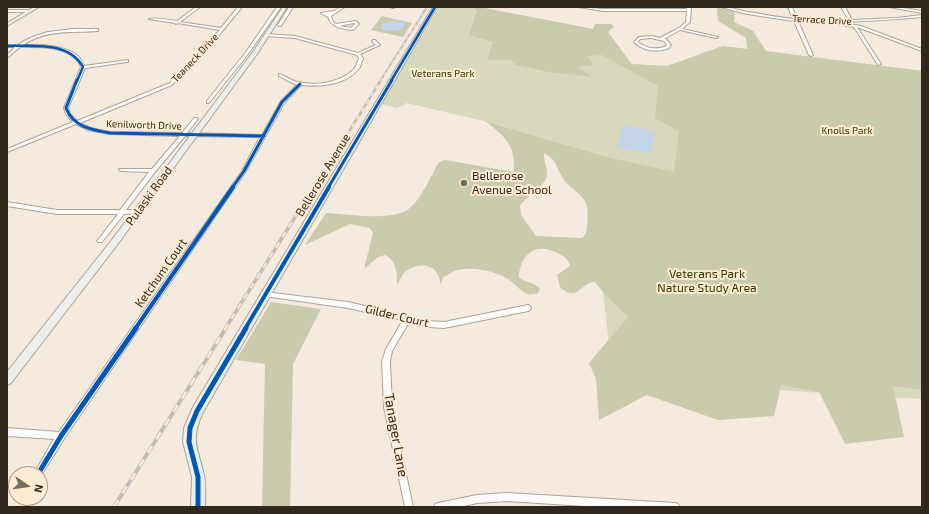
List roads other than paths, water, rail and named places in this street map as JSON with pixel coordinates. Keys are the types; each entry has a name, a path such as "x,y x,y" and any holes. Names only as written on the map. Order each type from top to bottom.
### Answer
{"street":[{"path":"7,25 37,7"},
{"path":"176,23 198,7"},
{"name":"Teaneck Drive","path":"7,151 171,84 222,29 240,7"},
{"path":"208,102 251,53 279,7"},
{"name":"Pulaski Road","path":"7,380 79,290 227,90 251,53 267,35 285,7"},
{"path":"280,24 291,7"},
{"path":"329,16 333,12 343,7"},
{"name":"Bellerose Avenue","path":"198,507 198,477 189,442 190,428 196,411 435,7"},
{"path":"581,7 689,9 688,22 680,29 661,38 642,37 636,42 640,46 649,49 668,47 668,42 661,38"},
{"name":"Terrace Drive","path":"723,7 748,13 836,22 856,22 922,16"},
{"path":"790,7 811,55"},
{"path":"842,7 851,22"},
{"path":"891,7 922,12"},
{"path":"7,11 30,11"},
{"path":"333,12 323,13 329,16 329,19 336,24 344,29 352,29 357,24 355,22 336,24"},
{"path":"150,19 199,28 222,29"},
{"path":"836,22 860,27 922,50"},
{"path":"856,22 860,24 860,27"},
{"path":"855,27 879,64"},
{"path":"680,29 716,37"},
{"path":"7,57 19,47 40,36 57,31 97,30"},
{"path":"267,35 295,37 358,54 376,47 378,45 374,41"},
{"path":"7,46 66,51 78,57 83,67 66,108 67,114 76,123"},
{"path":"280,75 286,80 300,84 327,83 348,76 354,72 361,58 358,54"},
{"path":"83,67 127,61"},
{"name":"Ketchum Court","path":"43,466 61,436 244,171 282,102 300,84"},
{"path":"218,90 227,90"},
{"path":"100,241 153,171 196,119"},
{"name":"Kenilworth Drive","path":"76,123 92,129 110,133 264,136"},
{"path":"121,170 153,171"},
{"path":"7,204 57,212 137,212"},
{"name":"Gilder Court","path":"264,294 348,305 429,324 444,325 528,308"},
{"name":"Tanager Lane","path":"407,319 389,351 386,361 388,407 409,507"},
{"path":"7,432 61,436"},
{"path":"438,507 477,499 507,498 675,507"}],"water":[{"path":"394,21 405,23 405,25 400,30 390,31 381,29 383,23"},
{"path":"623,125 655,131 650,153 617,147"}],"railway":[{"path":"380,81 427,7"},
{"path":"314,188 381,80"},
{"path":"225,329 314,187"},
{"path":"114,507 226,328"}],"place":[{"name":"Bellerose Avenue School","path":"464,183"}],"park label":[{"name":"Veterans Park","path":"443,74"},
{"name":"Knolls Park","path":"847,131"},
{"name":"Veterans Park Nature Study Area","path":"707,281"}]}
